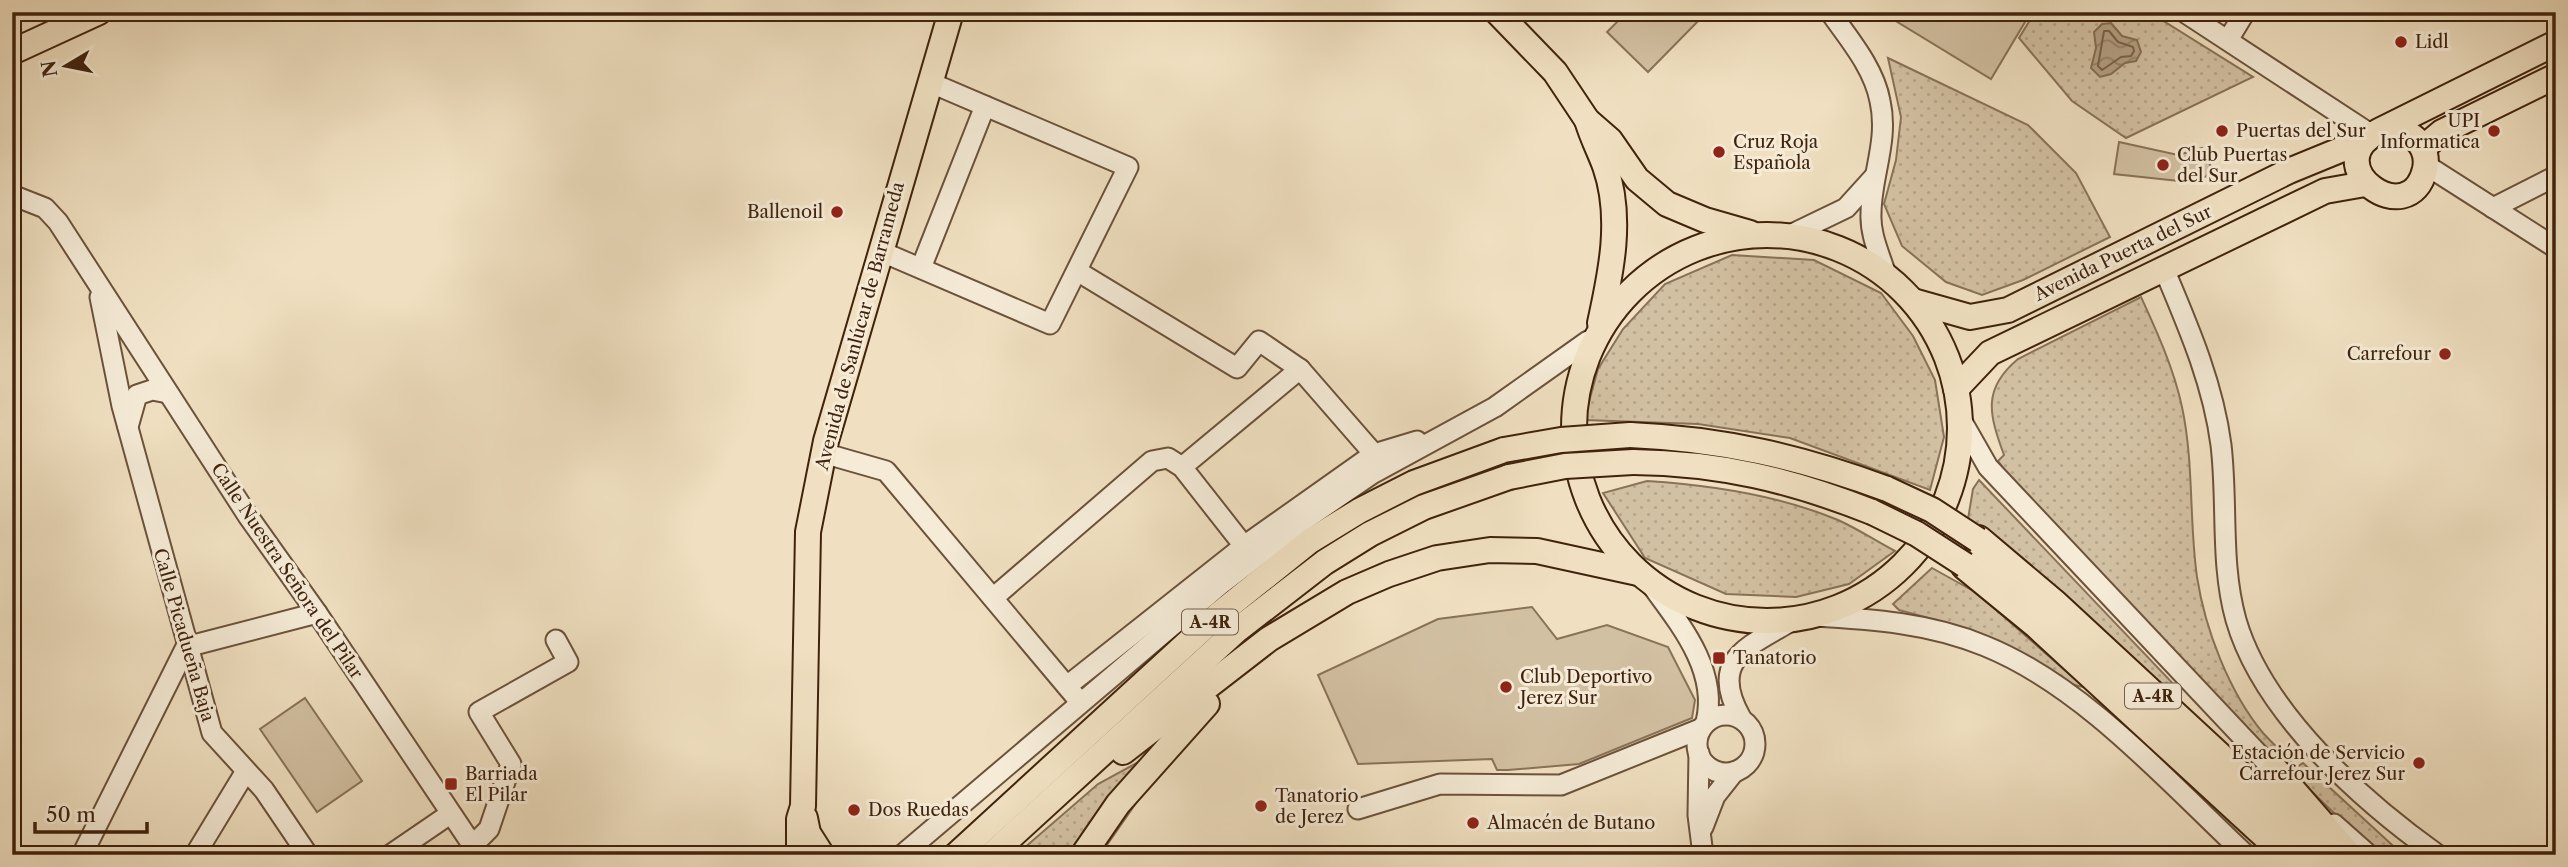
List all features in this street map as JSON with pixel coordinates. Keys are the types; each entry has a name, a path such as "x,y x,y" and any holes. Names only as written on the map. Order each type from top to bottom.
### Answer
{"highway":[{"name":"A-4R","path":"1978,540 2055,605 2325,855"},
{"name":"A-4R","path":"1965,565 2037,624 2288,855"},
{"path":"2275,772 2347,855"}],"main road":[{"path":"12,52 99,12"},
{"name":"Avenida de Sanlúcar de Barrameda","path":"799,855 799,819 803,806 808,533 823,453 951,12"},
{"path":"1497,12 1555,72 1587,120 1610,140 1637,179 1667,204 1705,220 1756,234 1790,235 1848,251 1885,272 1913,301 1932,328 1947,357 1956,389 1959,418 1957,459 1947,498 1929,533 1903,565 1876,587 1846,605 1803,618 1743,620 1695,608 1644,578 1618,551 1596,518 1581,481 1574,442 1575,402 1613,258 1613,203 1605,166 1593,143 1587,120"},
{"name":"Avenida Puerta del Sur","path":"1913,301 1970,317 2008,310 2289,171 2375,134 2556,43"},
{"name":"Avenida Puerta del Sur","path":"1956,389 1990,353 2325,191 2365,184 2380,195 2402,195 2414,189 2422,178 2424,157 2442,132 2556,76"},
{"path":"2365,184 2358,166 2358,156 2375,134 2409,133 2424,157"},
{"path":"1594,333 1645,277 1697,247 1756,234"},
{"name":"A-4R","path":"956,855 1219,614 1310,541 1359,511 1414,483 1504,450 1561,440 1630,435 1677,437 1769,451 1818,464 1888,489 1932,510 1978,540"},
{"name":"A-4R","path":"991,855 1237,630 1325,562 1370,534 1424,507 1509,477 1565,466 1633,462 1676,462 1762,475 1810,488 1872,512 1917,534 1965,565"},
{"path":"1090,766 1128,750 1269,639 1347,592 1389,574 1437,558 1490,550 1537,551 1644,578"},
{"path":"1083,855 1118,804 1191,720 1235,677 1311,615"},
{"path":"803,806 808,833 822,855"}],"street":[{"path":"1830,12 1867,67 1881,102 1882,145 1871,217 1874,238 1885,272"},
{"path":"2185,12 2375,134"},
{"path":"2228,40 2245,12"},
{"path":"880,251 1050,324 1128,167 929,82"},
{"path":"921,268 985,106"},
{"path":"2424,157 2493,208 2556,248"},
{"path":"1790,235 1846,208 1876,175"},
{"path":"2493,208 2556,176"},
{"name":"Calle Picadueña Baja","path":"13,196 45,208 58,222 98,286 128,427 186,647 212,733 264,790 309,855"},
{"path":"2164,269 2197,349 2211,395 2221,445 2225,552 2230,594 2246,647 2276,699 2309,741 2390,816 2438,855"},
{"path":"1077,271 1237,368 1259,341 1300,369 1374,454"},
{"name":"Calle Nuestra Señora del Pilar","path":"98,286 248,516 317,613 475,850"},
{"path":"902,855 1220,585 1306,519 1373,474 1526,387 1594,333"},
{"path":"1182,467 1300,369"},
{"path":"128,427 137,395 152,390 168,393"},
{"path":"1959,418 1988,467 2275,772 2369,855"},
{"path":"1067,686 1244,546 1374,454 1458,428"},
{"path":"823,453 886,471 1082,704"},
{"path":"993,598 1152,461 1168,458 1182,467 1244,546"},
{"path":"1644,578 1686,635 1708,681 1710,706 1700,738 1698,814 1703,855"},
{"path":"82,855 186,647 317,613"},
{"path":"1702,831 1715,796 1734,772 1750,761 1754,751 1753,732 1741,718 1728,690 1728,673 1735,658 1803,618 1881,620 1936,630 1985,646 2031,669 2114,732 2246,855"},
{"path":"475,850 489,829 511,764 479,712 568,662 556,640"},
{"path":"1358,808 1440,784 1562,785 1678,738 1700,738 1723,714 1741,718"},
{"path":"1700,738 1706,765 1714,771 1734,772"},
{"path":"195,855 246,771"},
{"path":"390,855 450,814"}],"shaded area":[{"path":"1627,12 1707,12 1648,72 1607,32"},
{"path":"1881,12 2031,12 1991,79"},
{"path":"2035,12 2149,12 2253,77 2126,138 2072,101 2019,38"},
{"path":"1888,58 2028,125 2076,173 2110,237 2023,280 1982,295 1946,282 1902,246 1884,204 1896,160 1901,117"},
{"name":"Club Puertas del Sur","path":"2119,142 2178,155 2202,148 2215,175 2179,181 2114,174"},
{"path":"1732,255 1814,260 1881,293 1913,336 1935,380 1944,437 1930,490 1790,438 1698,424 1584,420 1598,369 1623,329 1665,284"},
{"path":"2141,297 2179,393 2186,428 2197,577 2212,638 2229,679 2251,717 2271,742 2297,767 2303,763 2403,855 2377,855 2257,738 2022,493 1998,461 2004,455 1992,415 1992,403 1994,392 2006,370 2018,359"},
{"path":"1979,480 2181,692 2173,697 1968,519 1973,489"},
{"path":"1647,481 1695,485 1792,504 1838,520 1895,551 1849,584 1796,597 1726,594 1645,558 1603,493"},
{"path":"1932,568 1977,593 2084,687 2066,682 2018,651 1989,638 1899,610 1893,604"},
{"name":"Club Deportivo Jerez Sur","path":"1532,607 1557,639 1607,625 1668,647 1695,700 1692,718 1579,764 1497,770 1492,759 1358,764 1318,675 1438,619"},
{"path":"305,698 362,781 317,812 260,729"},
{"path":"1203,727 1141,796 1100,855 1016,855 1098,784"}],"water":[{"path":"2111,23 2122,36 2137,40 2141,52 2136,61 2125,63 2111,74 2100,77 2091,68 2096,48 2094,32 2102,24"}],"place":[{"name":"Lidl","path":"2401,42"},
{"name":"Puertas del Sur","path":"2222,131"},
{"name":"UPI Informatica","path":"2494,131"},
{"name":"Cruz Roja Española","path":"1719,152"},
{"name":"Club Puertas del Sur","path":"2163,165"},
{"name":"Ballenoil","path":"837,212"},
{"name":"Carrefour","path":"2445,354"},
{"name":"Tanatorio","path":"1719,658"},
{"name":"Club Deportivo Jerez Sur","path":"1506,687"},
{"name":"Estación de Servicio Carrefour Jerez Sur","path":"2419,763"},
{"name":"Barriada El Pilar","path":"451,784"},
{"name":"Tanatorio de Jerez","path":"1261,806"},
{"name":"Dos Ruedas","path":"854,810"},
{"name":"Almacén de Butano","path":"1473,823"}]}
